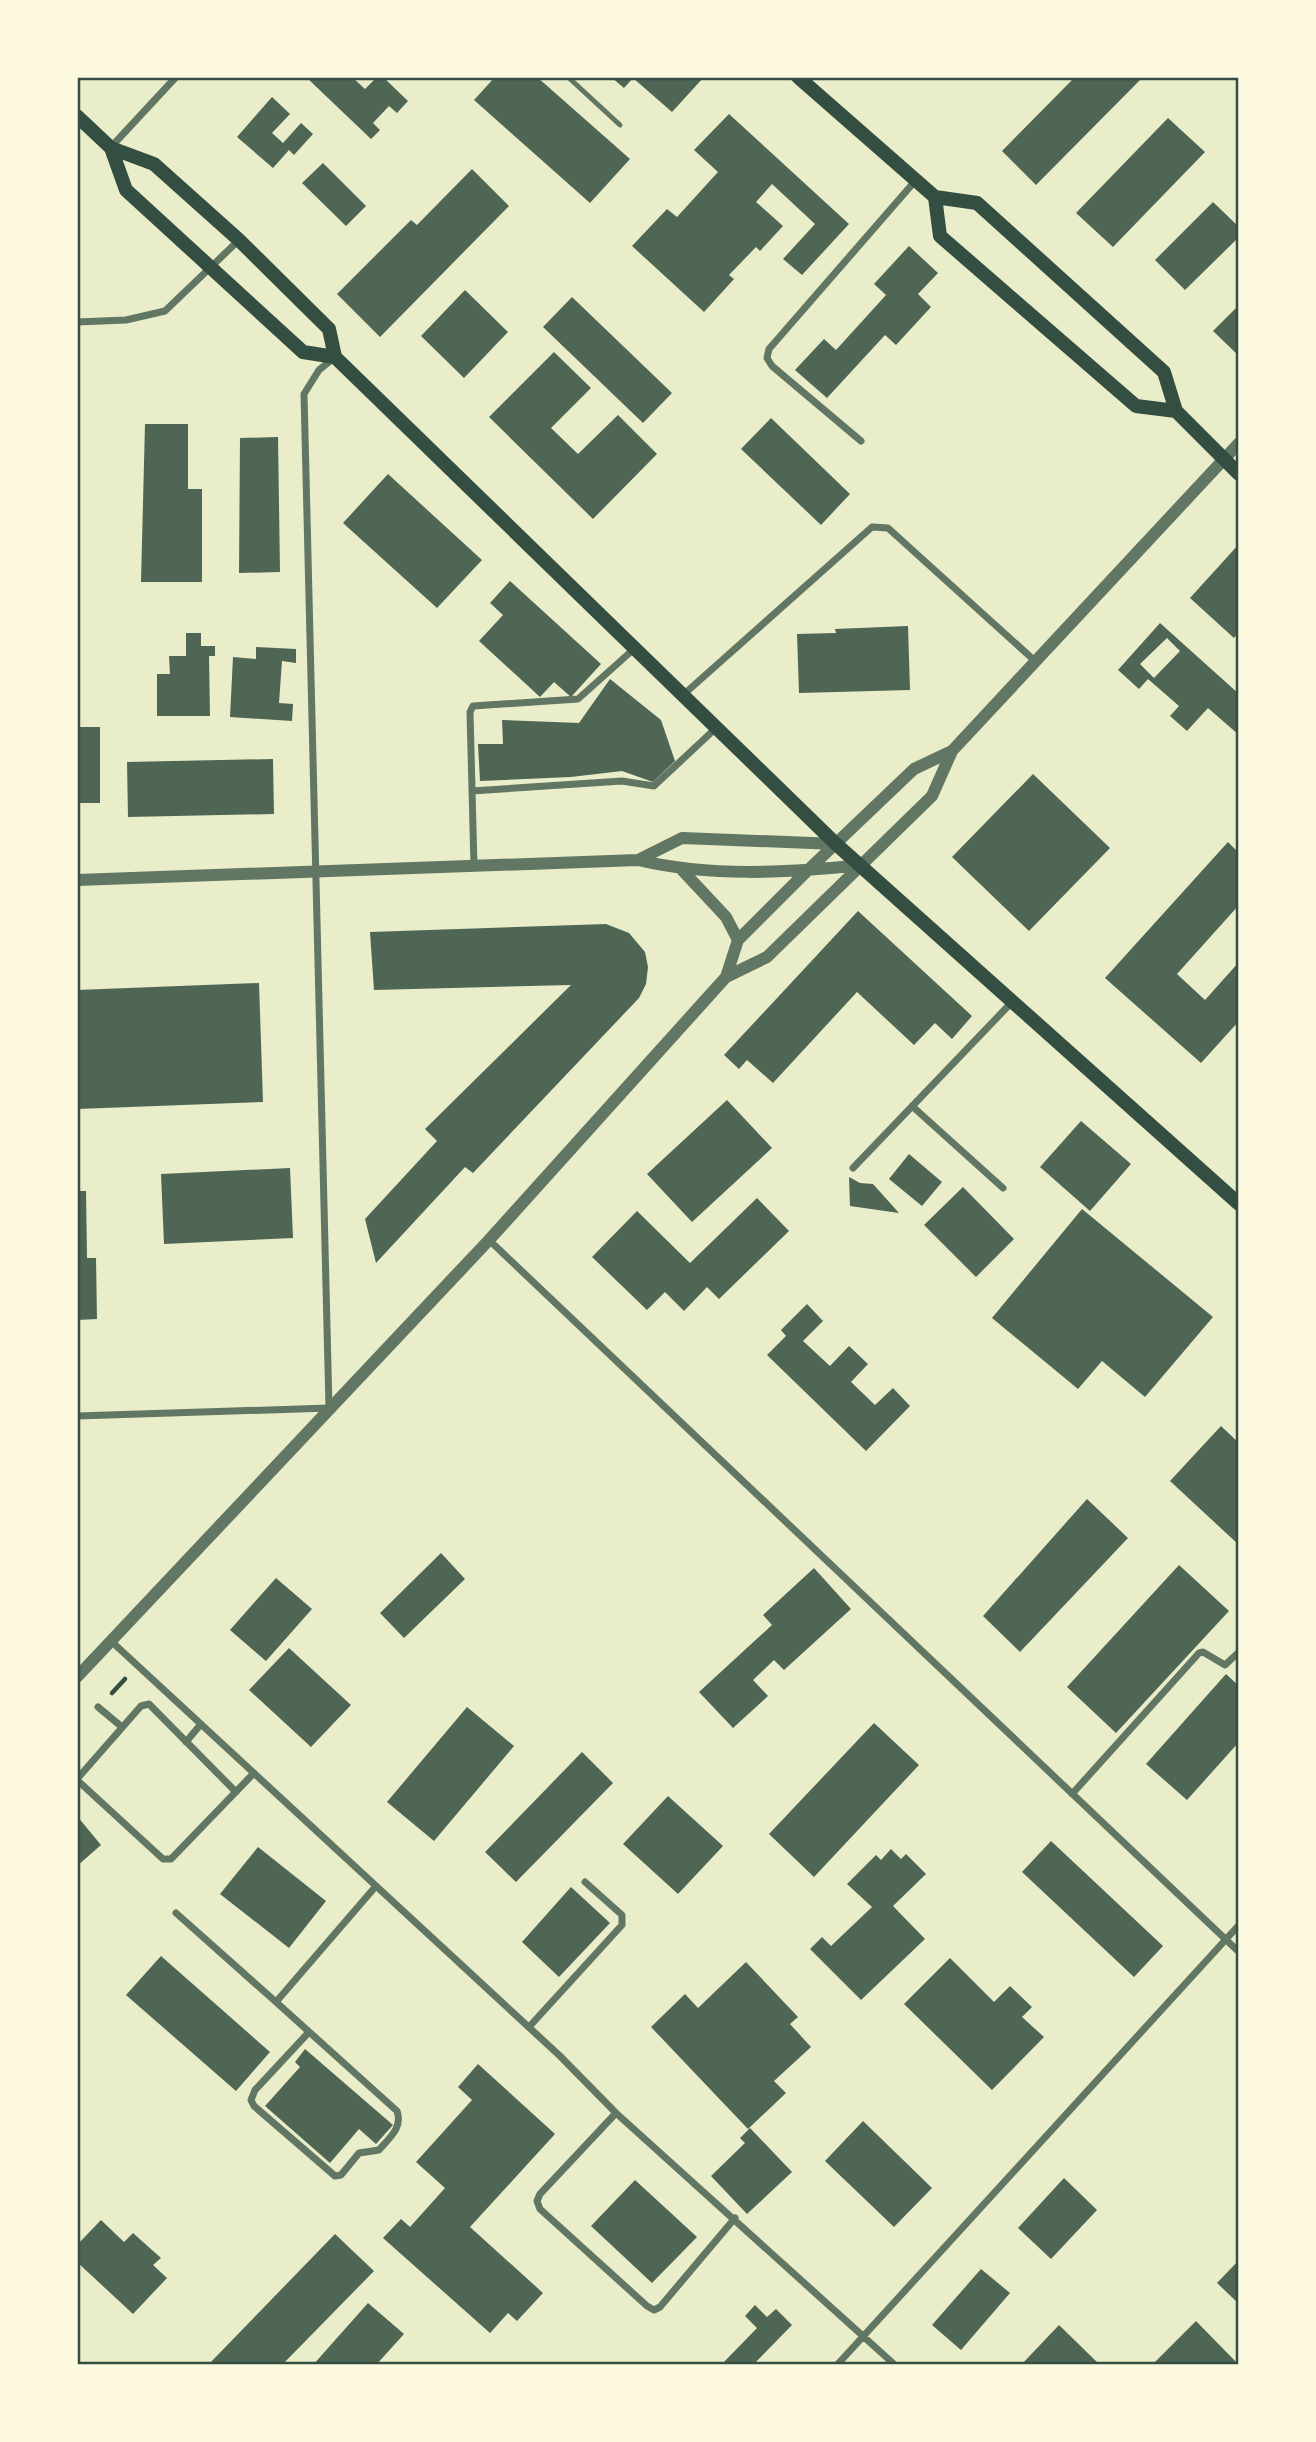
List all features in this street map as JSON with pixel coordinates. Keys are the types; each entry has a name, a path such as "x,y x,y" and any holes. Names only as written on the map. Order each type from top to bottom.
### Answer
{"main road":[{"path":"798,77 935,197 977,203 1164,372 1175,411 1239,474"},
{"path":"77,116 111,148 154,164 239,240 329,329 335,357 836,844 1239,1204"},
{"path":"111,148 126,190 303,352 335,357"},
{"path":"935,197 940,236 1136,406 1175,411"}],"street":[{"path":"111,148 176,77"},
{"path":"861,441 772,366 767,358 769,349 916,180"},
{"path":"77,322 126,320 166,311 239,240"},
{"path":"329,1408 304,394 319,370 335,357"},
{"path":"77,1677 489,1241 726,977 767,957 932,796 952,751 1239,443"},
{"path":"683,695 872,527 880,526 888,528 1035,661"},
{"path":"474,866 470,712 473,706 578,699 635,648"},
{"path":"472,791 622,781 654,786 716,727"},
{"path":"726,977 738,940 807,871 914,769 952,751"},
{"path":"638,860 682,838 836,844"},
{"path":"77,880 638,860 682,870 807,871 861,865"},
{"path":"682,870 726,917 738,940"},
{"path":"853,1168 1012,1001"},
{"path":"912,1106 1003,1188"},
{"path":"489,1241 1239,1952"},
{"path":"77,1416 329,1408"},
{"path":"111,1642 529,2028 616,2113 895,2365"},
{"path":"1072,1794 1199,1653 1203,1652 1225,1665 1239,1652"},
{"path":"236,1792 149,1704 141,1706 77,1779 163,1859 171,1859 236,1792 254,1773"},
{"path":"98,1707 122,1727"},
{"path":"186,1742 201,1724"},
{"path":"529,2028 622,1925 622,1915 585,1882"},
{"path":"276,2002 376,1886"},
{"path":"176,1913 276,2002 397,2111 400,2119 398,2127 379,2150 359,2152 341,2175 335,2176 254,2106 251,2100 255,2090 309,2032"},
{"path":"837,2365 1239,1925"},
{"path":"616,2113 540,2194 537,2202 540,2209 647,2306 654,2310 660,2308 735,2218"}],"lane":[{"path":"568,77 620,125"}],"building":[{"path":"306,77 352,77 365,89 377,77 383,77 408,101 397,113 389,106 373,123 380,130 371,139"},
{"path":"495,77 537,77 630,159 590,203 474,100"},
{"path":"611,77 704,77 672,112 633,78 624,88"},
{"path":"1075,77 1143,77 1036,185 1002,151"},
{"path":"272,97 290,114 272,133 283,143 301,123 313,134 294,155 289,150 273,168 237,137"},
{"path":"729,114 849,224 802,275 783,259 815,224 772,184 756,202 783,226 760,251 756,247 729,275 734,279 704,312 632,246 667,209 677,217 718,172 694,150"},
{"path":"1168,118 1205,152 1113,247 1076,213"},
{"path":"323,163 366,206 346,226 302,183"},
{"path":"472,169 509,206 380,337 337,294 411,220 417,225"},
{"path":"1213,202 1239,227 1239,237 1185,290 1155,260"},
{"path":"909,246 938,273 918,294 931,307 896,345 885,335 827,398 795,370 824,339 836,350 886,295 874,284"},
{"path":"465,290 508,332 464,378 421,336"},
{"path":"572,297 672,393 643,423 543,327"},
{"path":"1239,305 1239,356 1213,331"},
{"path":"554,352 591,388 551,428 578,454 618,415 657,454 593,519 489,417"},
{"path":"771,418 850,494 821,525 741,449"},
{"path":"145,424 188,424 188,489 202,489 202,582 141,582"},
{"path":"278,437 280,572 239,573 240,438"},
{"path":"388,474 482,560 437,608 343,523"},
{"path":"1239,544 1239,632 1234,638 1190,598"},
{"path":"510,581 601,664 571,697 554,682 540,697 479,641 503,615 490,603"},
{"path":"1160,623 1239,694 1239,735 1208,708 1187,731 1170,716 1179,706 1148,679 1139,689 1118,670","holes":["1167,638 1180,651 1154,678 1140,664"]},
{"path":"908,626 910,690 799,693 797,634 836,633 835,629"},
{"path":"186,633 201,633 201,646 215,646 215,656 209,656 210,716 157,716 157,674 170,674 169,656 186,656"},
{"path":"256,647 296,649 296,663 282,661 279,703 293,704 292,721 230,717 233,657 256,659"},
{"path":"610,679 661,720 675,761 653,782 622,771 571,777 480,781 478,744 503,744 502,720 579,723"},
{"path":"77,727 100,727 100,803 77,803"},
{"path":"273,759 274,814 128,817 127,762"},
{"path":"1033,774 1110,848 1029,931 952,857"},
{"path":"1228,842 1239,853 1239,905 1177,974 1205,1000 1239,962 1239,1021 1201,1063 1105,978"},
{"path":"858,911 972,1016 952,1039 935,1023 914,1045 857,992 773,1083 747,1060 739,1069 724,1055"},
{"path":"606,924 629,933 645,952 648,967 646,984 639,998 473,1173 465,1167 376,1263 365,1219 437,1141 425,1129 571,985 374,990 370,932"},
{"path":"259,983 263,1102 77,1109 77,990"},
{"path":"727,1100 772,1148 692,1222 647,1174"},
{"path":"1081,1121 1131,1164 1090,1211 1040,1167"},
{"path":"909,1154 942,1182 922,1206 889,1179"},
{"path":"290,1168 293,1238 164,1244 161,1174"},
{"path":"849,1177 860,1183 873,1184 899,1213 850,1206"},
{"path":"963,1187 1014,1239 976,1277 924,1225"},
{"path":"77,1191 86,1191 87,1258 96,1258 97,1319 77,1320"},
{"path":"757,1198 789,1231 719,1299 707,1287 684,1311 665,1292 647,1310 592,1257 637,1211 690,1263"},
{"path":"1082,1209 1213,1317 1145,1397 1102,1361 1078,1389 992,1318"},
{"path":"807,1304 823,1321 803,1341 830,1366 849,1346 868,1364 851,1382 875,1405 893,1388 910,1406 866,1451 767,1355 786,1336 781,1330"},
{"path":"1221,1426 1239,1443 1239,1545 1170,1481"},
{"path":"1087,1499 1128,1538 1020,1652 983,1616"},
{"path":"441,1553 465,1579 404,1638 380,1613"},
{"path":"1179,1565 1229,1611 1116,1733 1067,1687"},
{"path":"814,1568 851,1609 784,1670 774,1660 753,1680 768,1696 733,1728 699,1692 772,1625 763,1615"},
{"path":"276,1578 312,1609 266,1661 230,1630"},
{"path":"289,1648 351,1705 311,1747 249,1690"},
{"path":"1226,1674 1239,1686 1239,1742 1187,1800 1146,1764"},
{"path":"467,1707 514,1746 434,1841 387,1802"},
{"path":"874,1723 919,1765 814,1877 769,1834"},
{"path":"582,1752 613,1783 516,1882 485,1852"},
{"path":"668,1796 723,1846 678,1894 623,1844"},
{"path":"77,1816 101,1845 77,1866"},
{"path":"1051,1841 1163,1946 1134,1977 1022,1872"},
{"path":"258,1847 326,1901 289,1948 220,1894"},
{"path":"891,1849 901,1859 906,1854 926,1874 893,1906 925,1939 861,2000 810,1949 822,1937 831,1946 872,1907 847,1884 876,1855 881,1860"},
{"path":"571,1887 610,1923 559,1977 522,1942"},
{"path":"161,1956 270,2052 236,2091 126,1995"},
{"path":"950,1958 994,2002 1010,1986 1032,2007 1022,2017 1044,2037 992,2090 904,2004"},
{"path":"746,1962 798,2017 790,2024 811,2047 774,2081 786,2093 748,2129 651,2027 685,1994 698,2008"},
{"path":"305,2049 393,2125 376,2144 359,2129 330,2163 265,2106 300,2067 295,2062"},
{"path":"478,2064 555,2134 470,2227 543,2293 517,2321 508,2313 490,2333 383,2238 401,2219 410,2227 445,2188 416,2162 472,2100 458,2087"},
{"path":"863,2121 932,2188 894,2227 825,2161"},
{"path":"750,2128 792,2172 747,2214 711,2176 745,2143 740,2138"},
{"path":"1064,2178 1097,2210 1051,2259 1018,2228"},
{"path":"635,2180 697,2237 652,2283 591,2226"},
{"path":"101,2220 124,2242 133,2233 161,2258 153,2265 167,2278 133,2314 77,2262 77,2245"},
{"path":"335,2234 374,2271 282,2365 208,2365"},
{"path":"1239,2260 1239,2304 1217,2283"},
{"path":"981,2269 1010,2293 961,2350 932,2325"},
{"path":"368,2303 404,2334 376,2365 313,2365"},
{"path":"755,2305 767,2317 776,2309 792,2325 753,2365 725,2365 723,2363 757,2328 745,2316"},
{"path":"1196,2321 1239,2365 1152,2365"},
{"path":"1059,2325 1098,2363 1021,2365"}]}
